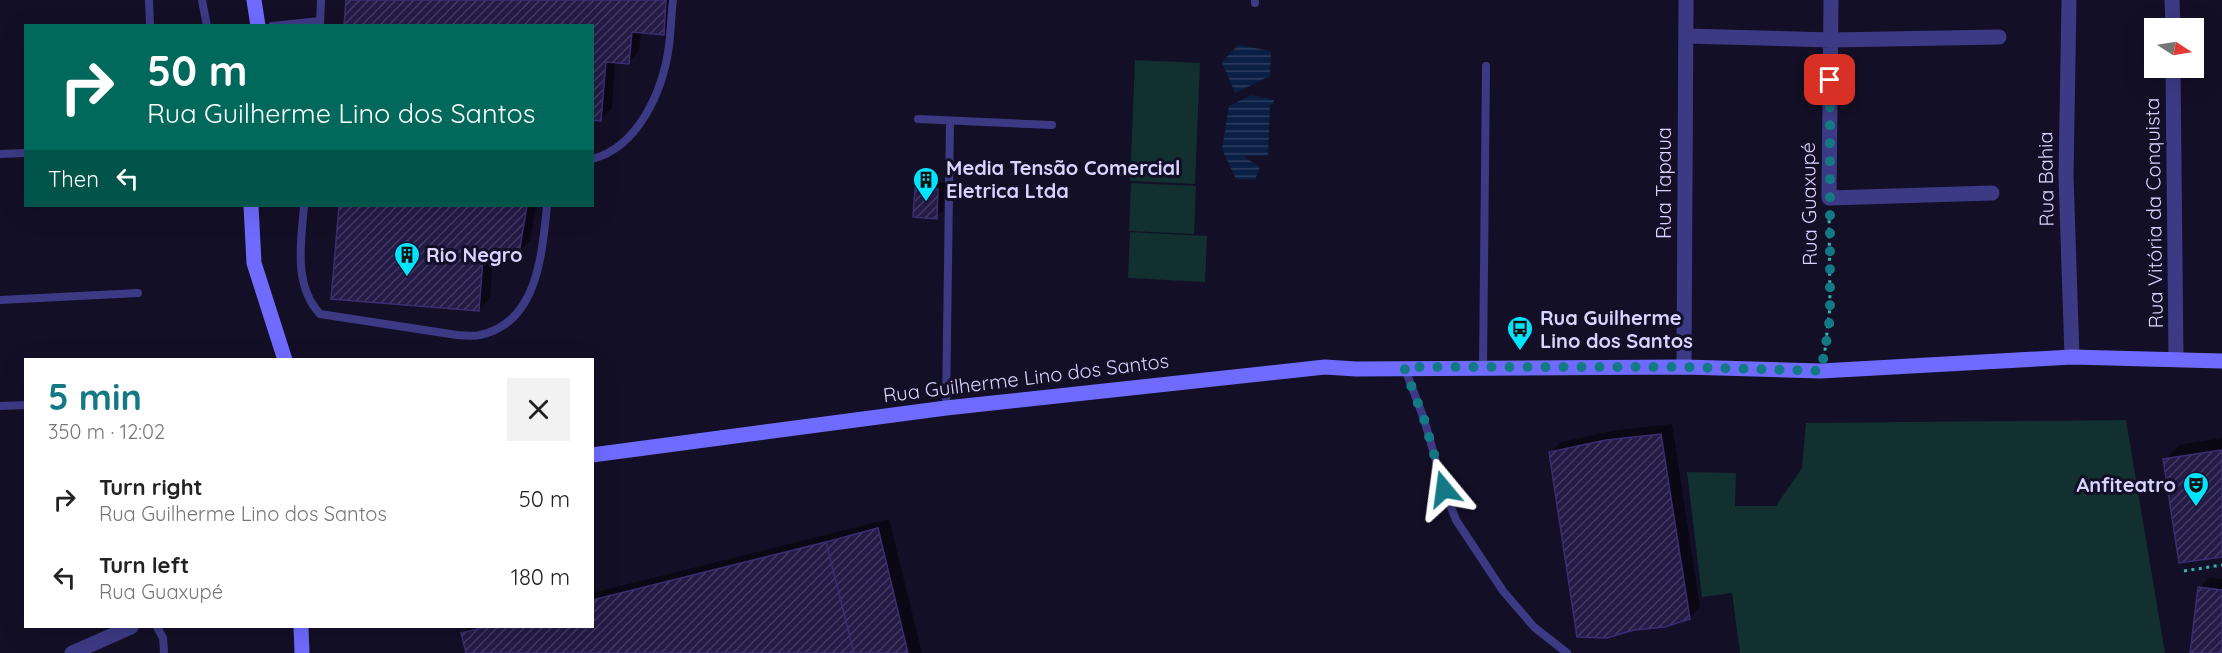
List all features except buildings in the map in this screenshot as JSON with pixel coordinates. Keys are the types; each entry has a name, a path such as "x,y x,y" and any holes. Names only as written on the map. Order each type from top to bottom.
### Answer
{"street":[{"path":"254,0 258,24"},
{"name":"Rua Tapaua","path":"1684,367 1686,0"},
{"name":"Rua Guaxupé","path":"1829,198 1831,0"},
{"name":"Rua Bahia","path":"2068,0 2066,176 2072,357"},
{"path":"2172,0 2173,18"},
{"path":"1686,36 1831,40 1999,37"},
{"name":"Rua Vitória da Conquista","path":"2173,78 2176,358"},
{"path":"1829,198 1992,192"},
{"path":"251,207 255,263 284,358"},
{"name":"Rua Guilherme Lino dos Santos","path":"594,455 946,408 1270,371 1325,367 1356,369 1684,367 1821,371 2072,357 2222,361"},
{"path":"72,653 129,628"},
{"path":"301,628 303,653"}],"lane":[{"path":"149,0 150,24"},
{"path":"202,0 207,24"},
{"path":"304,24 320,23 321,0"},
{"path":"594,158 607,155 636,131 659,88 669,47 673,0"},
{"path":"1483,368 1486,66"},
{"path":"918,119 1052,125"},
{"path":"946,408 950,121"},
{"path":"0,154 24,153"},
{"path":"304,207 301,264 304,290 310,304 320,314 457,335 478,336 494,331 510,320 528,297 537,276 547,207"},
{"path":"0,300 138,293"},
{"path":"1404,367 1424,419 1444,489 1456,520 1503,591 1534,627 1567,653"},
{"path":"0,406 24,405"},
{"path":"158,628 163,638 164,653"}],"path":[{"name":"Rua Guaxupé","path":"1821,371 1830,317 1829,198"},
{"path":"2184,571 2222,565"}],"green space":[{"path":"1135,60 1200,63 1195,184 1130,181"},
{"path":"1131,183 1196,186 1194,234 1129,231"},
{"path":"1130,232 1207,236 1205,282 1128,278"},
{"path":"2126,420 2165,653 1740,653 1732,593 1702,597 1687,472 1736,473 1735,506 1776,506 1802,468 1806,423"}],"water":[{"path":"1238,45 1271,51 1270,76 1235,93 1222,62"},
{"path":"1252,95 1274,100 1273,104 1270,104 1268,156 1243,156 1260,167 1255,180 1236,179 1222,149 1229,106"}],"place":[{"name":"Media Tensão Comercial Eletrica Ltda","path":"926,203"},
{"name":"Rio Negro","path":"407,278"},
{"name":"Rua Guilherme Lino dos Santos","path":"1520,352"},
{"name":"Anfiteatro","path":"2196,508"}],"route":[{"path":"1444,489 1424,419 1404,367 1684,367 1821,371 1826,350 1830,307 1830,80"}]}
